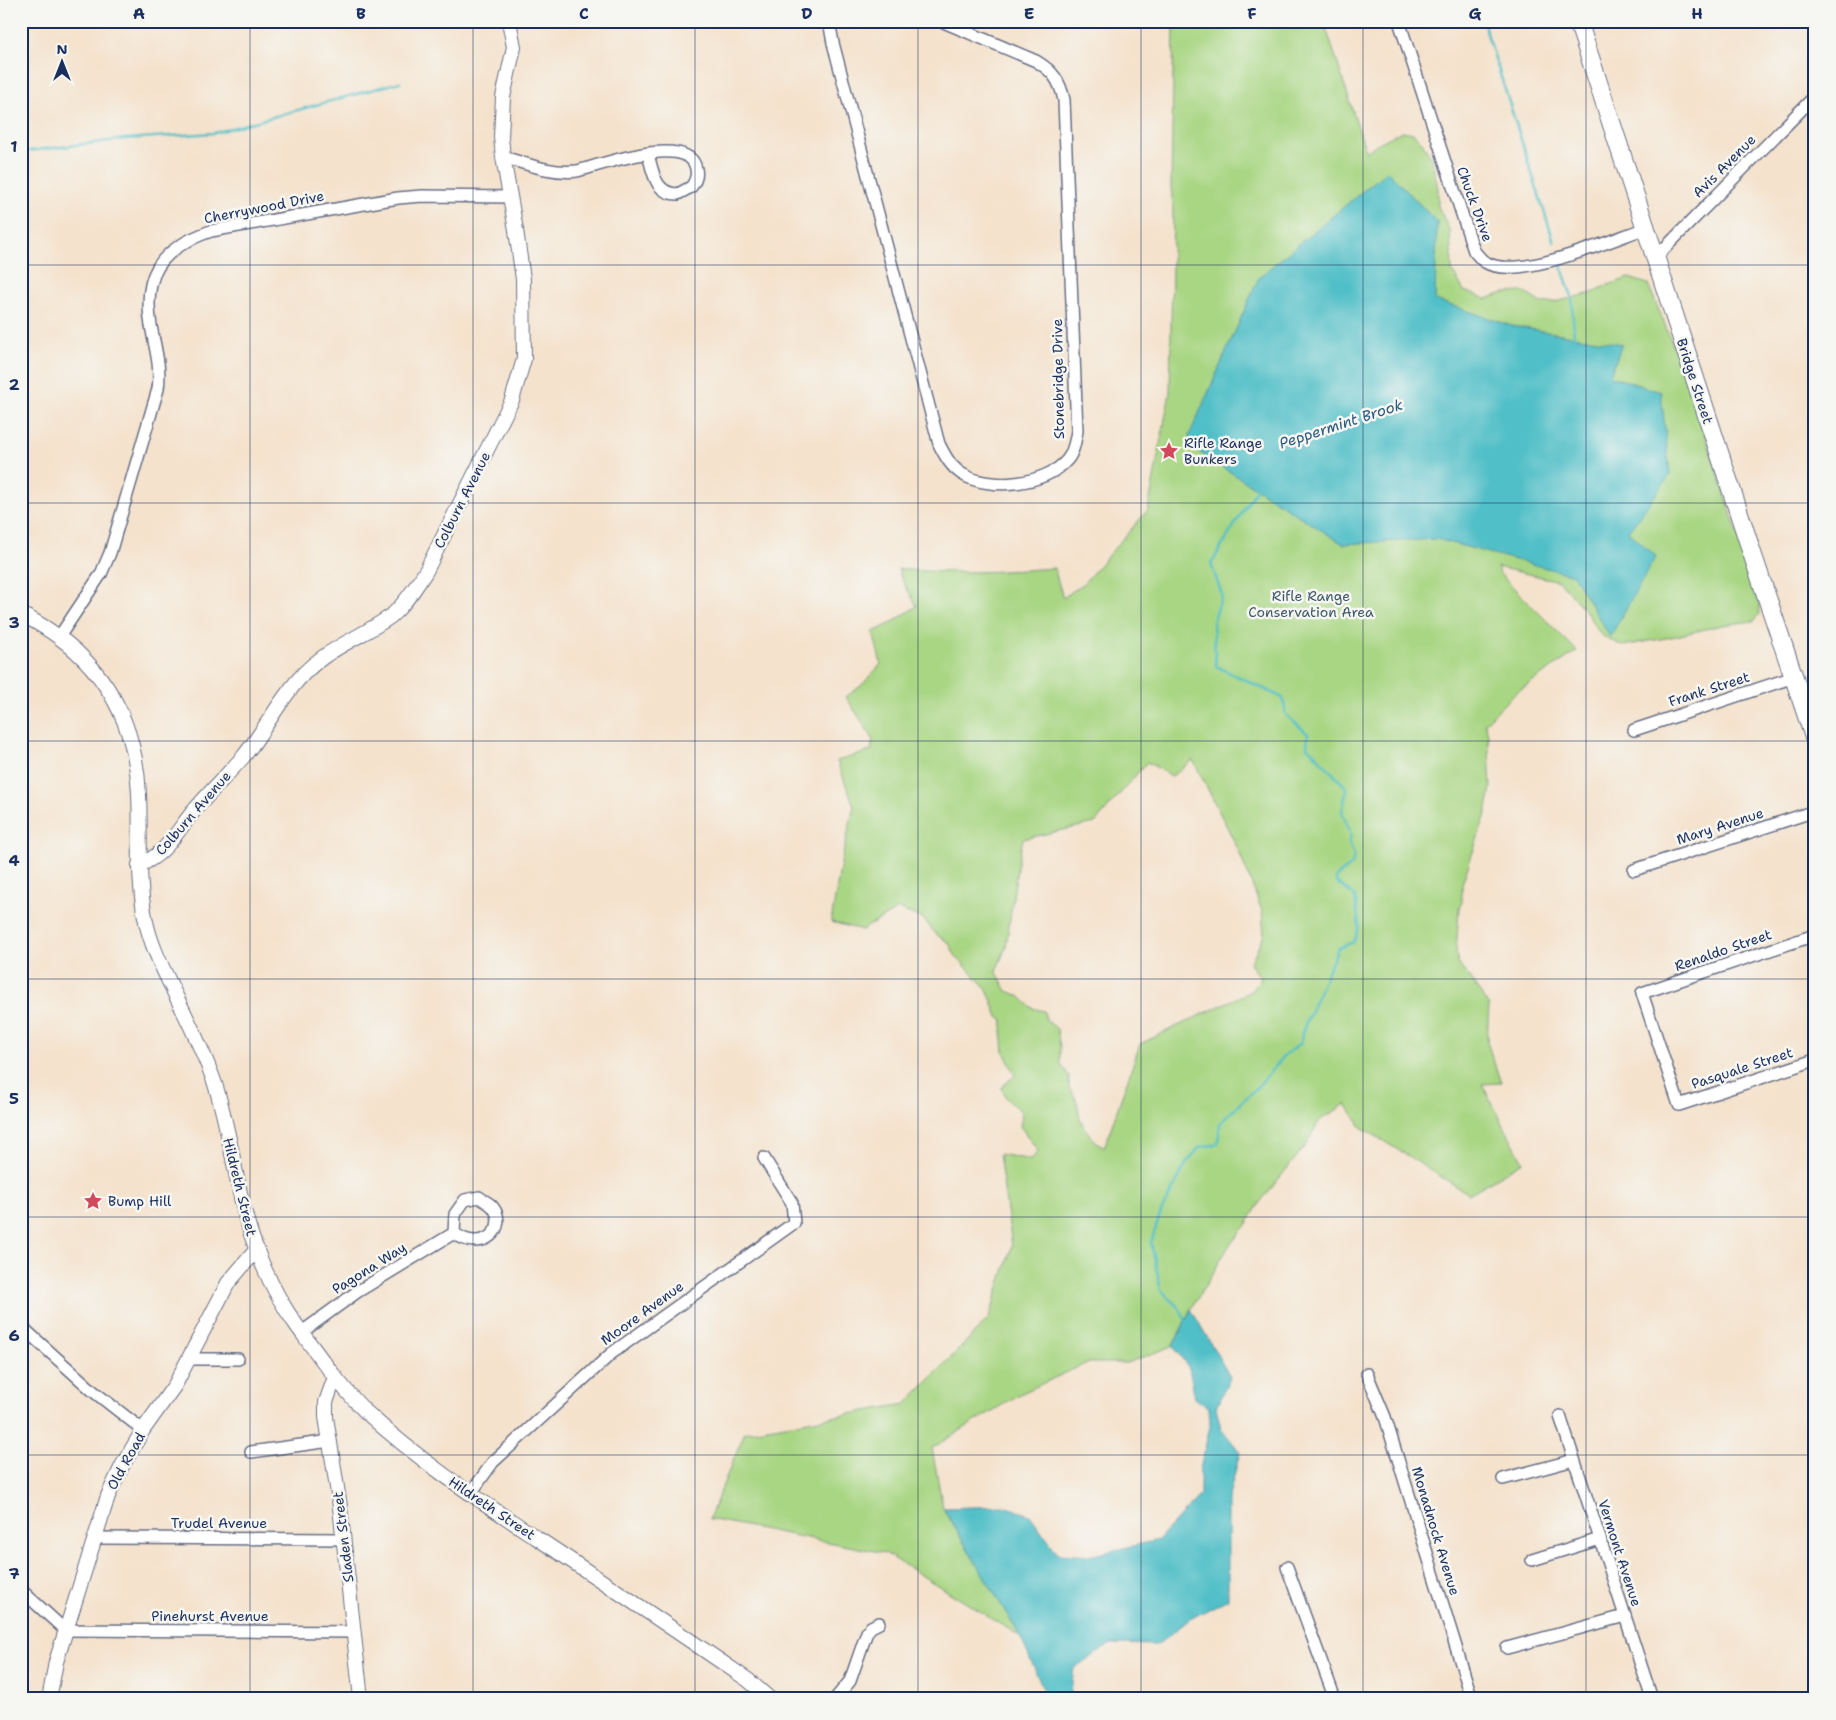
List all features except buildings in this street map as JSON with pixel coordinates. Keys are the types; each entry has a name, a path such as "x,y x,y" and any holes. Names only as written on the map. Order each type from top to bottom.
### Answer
{"main road":[{"name":"Bridge Street","path":"1578,21 1754,560 1815,740"}],"street":[{"name":"Colburn Avenue","path":"139,865 150,861 163,851 207,796 244,756 277,705 299,678 323,655 391,615 411,594 426,571 512,400 524,359 523,279 501,137 503,98 514,47 509,21"},
{"name":"Stonebridge Drive","path":"829,21 832,43 939,444 945,456 963,475 991,483 1025,482 1042,478 1068,460 1074,447 1077,431 1062,90 1054,74 1036,61 941,21"},
{"name":"Chuck Drive","path":"1399,21 1474,251 1485,262 1509,268 1535,265 1646,228"},
{"name":"Avis Avenue","path":"1655,258 1815,96"},
{"path":"503,157 542,168 565,172 577,171 648,154 672,151 689,156 695,164 696,174 691,187 678,194 663,190 656,182 648,154"},
{"name":"Cherrywood Drive","path":"59,637 101,574 116,535 160,377 150,316 150,285 165,258 176,247 192,238 211,231 372,202 422,196 510,197"},
{"name":"Hildreth Street","path":"21,614 59,637 92,667 113,698 125,725 134,755 139,790 139,865 145,919 153,945 198,1041 214,1084 230,1143 242,1205 257,1249 269,1279 302,1332 335,1377 372,1416 407,1446 470,1493 748,1680 770,1699"},
{"name":"Frank Street","path":"1634,730 1794,677"},
{"name":"Mary Avenue","path":"1634,870 1815,811"},
{"name":"Renaldo Street","path":"1679,1105 1642,993 1815,935"},
{"name":"Pasquale Street","path":"1679,1105 1815,1060"},
{"name":"Moore Avenue","path":"470,1493 494,1462 612,1353 794,1223 792,1204 764,1158"},
{"name":"Pagona Way","path":"302,1332 357,1292 454,1233"},
{"name":"Old Road","path":"48,1699 65,1630 108,1496 142,1430 169,1395 228,1283 242,1264 257,1249"},
{"path":"21,1326 92,1391 142,1430"},
{"path":"188,1359 238,1359"},
{"name":"Monadnock Avenue","path":"1367,1374 1385,1417 1472,1699"},
{"name":"Sladen Street","path":"335,1377 326,1402 326,1417 343,1539 361,1699"},
{"name":"Vermont Avenue","path":"1560,1416 1651,1697"},
{"path":"251,1452 330,1441"},
{"path":"1503,1479 1574,1460"},
{"name":"Trudel Avenue","path":"94,1538 343,1539"},
{"path":"1532,1560 1600,1539"},
{"path":"1287,1567 1335,1699"},
{"path":"21,1590 65,1630"},
{"path":"1507,1648 1625,1616"},
{"path":"835,1699 850,1681 867,1632 871,1627 880,1623"},
{"name":"Pinehurst Avenue","path":"65,1630 354,1632"},
{"path":"1638,1699 1651,1697"}],"green space":[{"name":"Rifle Range Conservation Area","path":"1174,21 1324,21 1366,152 1402,131 1413,133 1422,142 1432,161 1438,188 1438,206 1450,231 1452,270 1464,291 1487,299 1503,293 1524,292 1541,303 1555,302 1592,293 1605,286 1629,278 1648,284 1679,361 1706,438 1758,595 1760,614 1754,621 1722,625 1622,646 1601,635 1584,609 1559,581 1497,567 1500,574 1577,651 1514,694 1485,723 1488,734 1491,788 1486,814 1462,884 1462,902 1459,908 1456,953 1458,963 1489,1005 1487,1042 1501,1083 1482,1084 1523,1162 1469,1194 1361,1127 1346,1104 1319,1121 1306,1145 1261,1201 1246,1225 1229,1246 1191,1309 1173,1346 1127,1363 1087,1363 1020,1394 932,1448 943,1508 1020,1636 885,1553 709,1519 745,1432 906,1404 989,1318 1012,1246 999,1154 1031,1160 1038,1151 1020,1126 1021,1112 1007,1099 1001,1088 1015,1075 1004,1052 1003,1021 998,1017 987,989 955,955 949,943 937,935 922,918 898,909 862,930 831,922 841,863 854,806 837,761 871,751 873,739 846,697 862,685 881,664 873,632 890,624 917,606 898,569 976,572 1054,568 1063,598 1083,584 1148,510 1170,392 1173,207 1171,188","holes":["1193,760 1238,849 1262,911 1264,935 1250,964 1261,978 1251,991 1140,1044 1104,1148 1085,1129 1081,1121 1077,1101 1069,1088 1069,1076 1060,1063 1057,1029 1046,1020 1044,1011 1032,1008 1020,996 1007,991 996,971 1006,947 1023,839 1095,823 1147,762 1172,776"]}],"water":[{"path":"1387,171 1437,222 1435,300 1512,326 1622,344 1610,376 1661,392 1670,475 1628,532 1656,556 1610,637 1573,575 1436,539 1343,544 1194,449 1189,436 1259,277"},
{"path":"1191,1309 1230,1377 1216,1407 1221,1428 1240,1452 1228,1500 1228,1599 1190,1619 1157,1645 1111,1644 1074,1668 1070,1699 1045,1699 1044,1691 1020,1636 943,1508 1004,1506 1030,1515 1058,1554 1089,1556 1158,1540 1200,1495 1200,1469 1210,1426 1209,1408 1195,1398 1189,1368 1173,1346"}],"waterway":[{"name":"Peppermint Brook","path":"1483,21 1554,242"},
{"path":"21,152 125,139 214,133 400,82"},
{"name":"Peppermint Brook","path":"1561,265 1572,297 1574,339"},
{"name":"Peppermint Brook","path":"1187,1323 1179,1308 1161,1290 1151,1242 1161,1212 1187,1162 1200,1147 1218,1144 1220,1123 1258,1086 1285,1055 1301,1043 1302,1032 1338,948 1354,942 1359,926 1355,896 1336,882 1336,877 1352,865 1354,855 1349,842 1351,834 1342,812 1347,788 1307,747 1308,734 1286,715 1283,698 1216,666 1213,623 1222,595 1211,564 1257,488"}],"place":[{"name":"Rifle Range Bunkers","path":"1169,451"},
{"name":"Bump Hill","path":"93,1201"}]}
